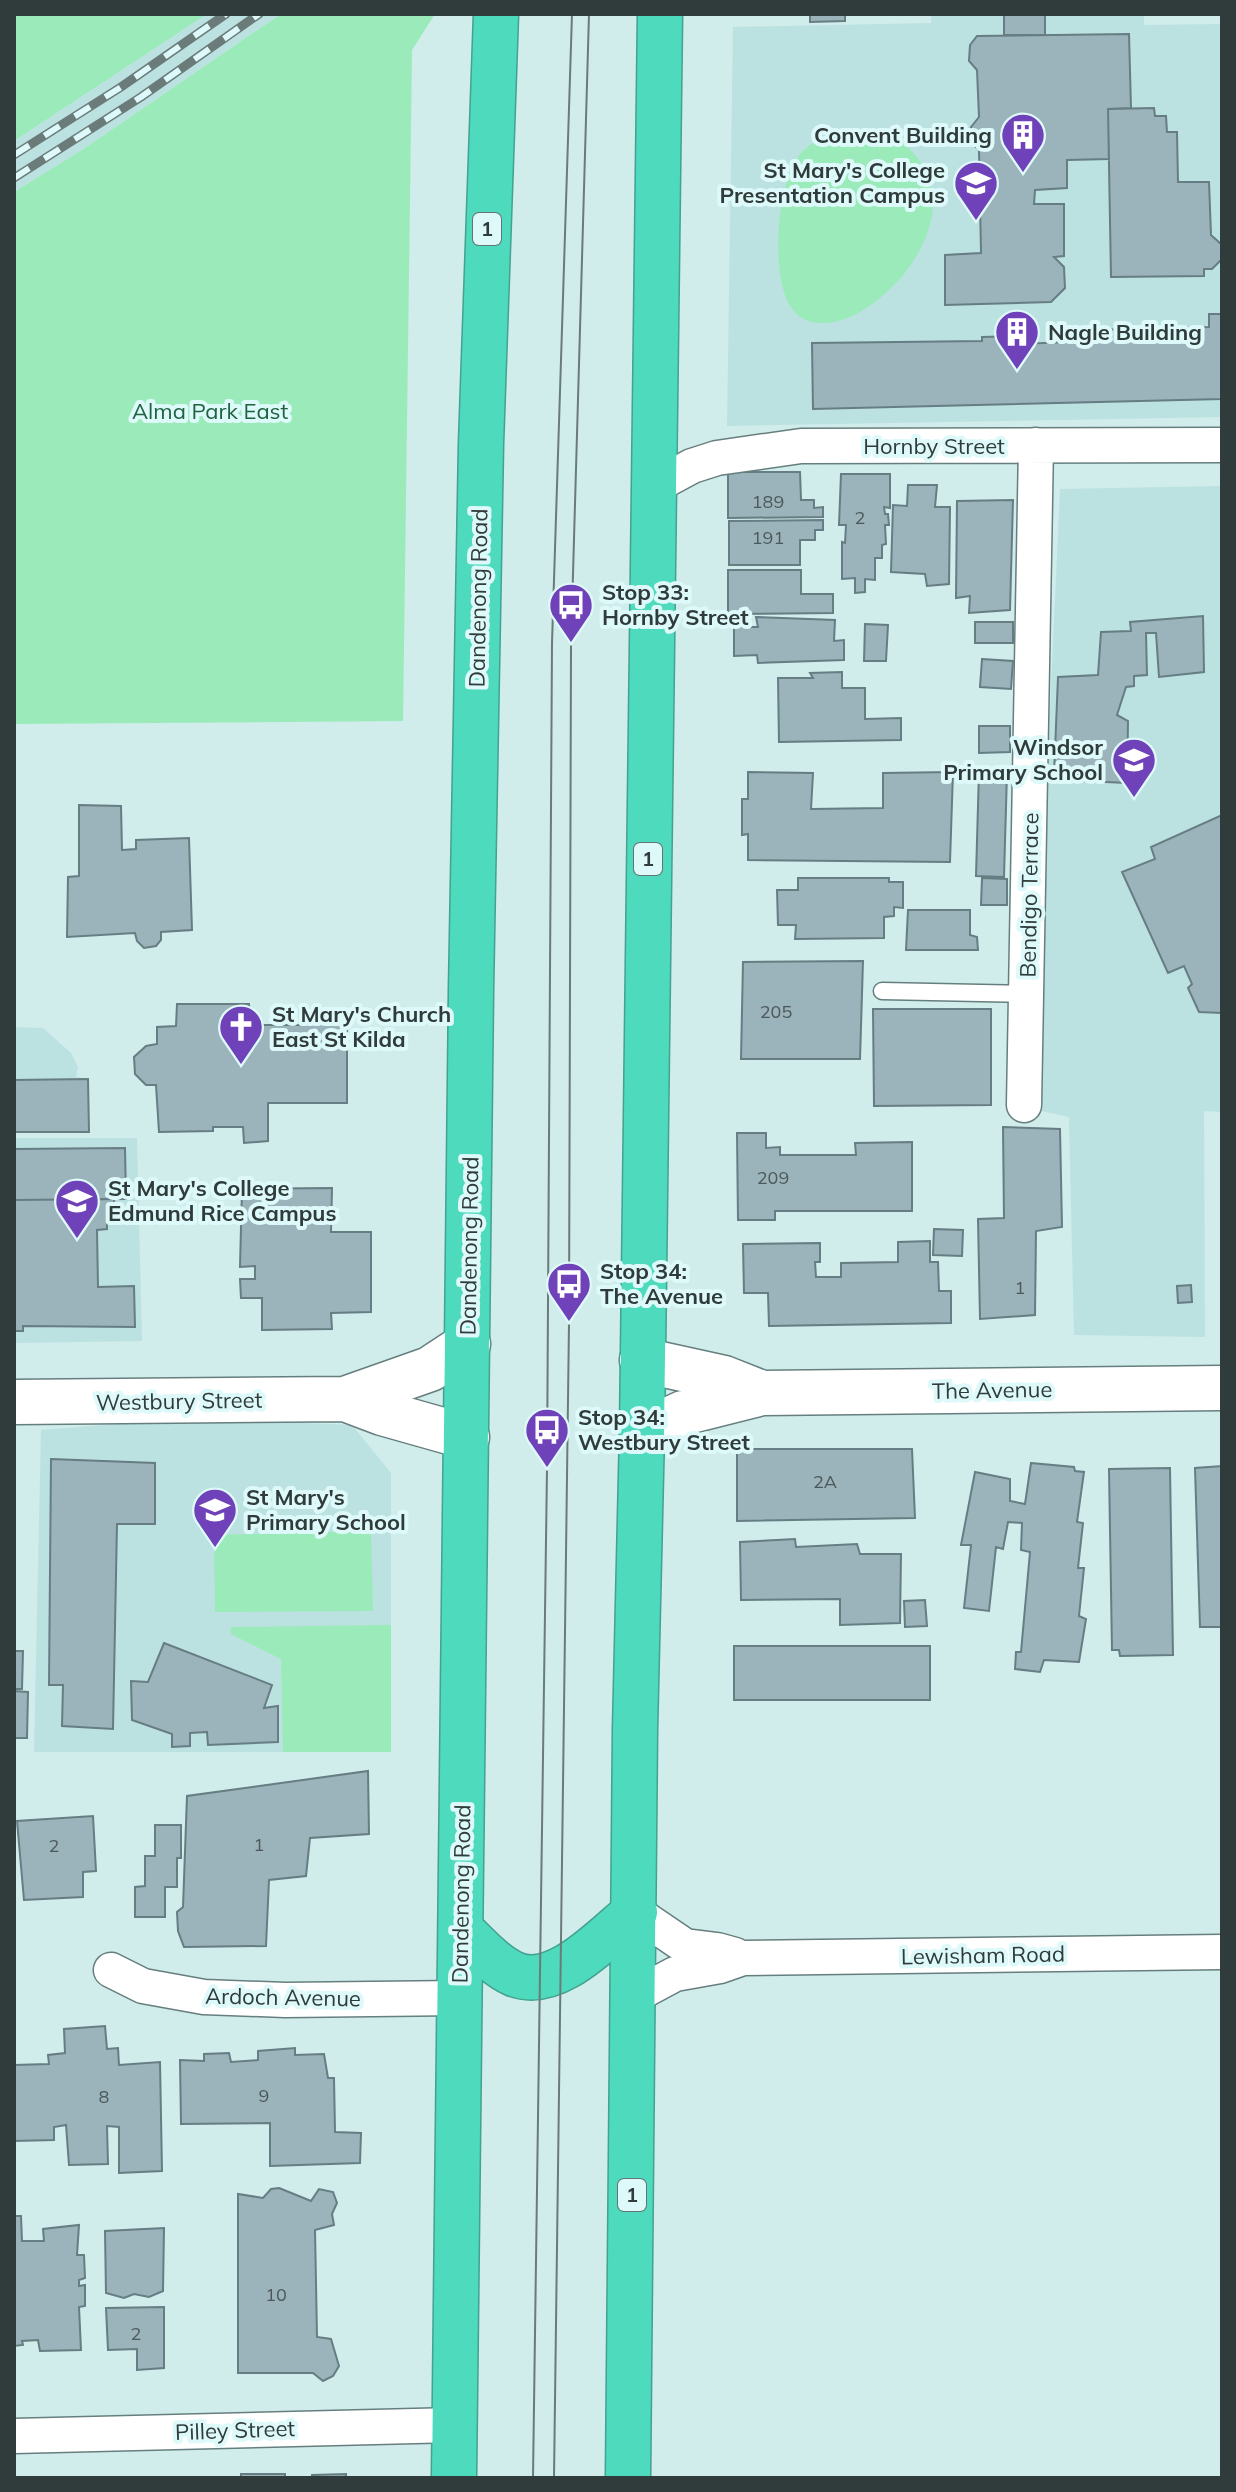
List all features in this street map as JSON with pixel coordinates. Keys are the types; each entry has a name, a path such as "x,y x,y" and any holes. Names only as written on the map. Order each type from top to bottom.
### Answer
{"highway":[{"name":"Dandenong Road","path":"454,2478 471,991 481,444 496,14"},
{"name":"1","path":"628,2478 635,1730 642,1432 660,14"},
{"path":"461,1930 500,1966 514,1974 539,1978 570,1965 635,1912"}],"street":[{"name":"Bendigo Terrace","path":"1024,1105 1036,445"},
{"name":"Hornby Street","path":"653,487 692,466 717,458 801,446 1222,445"},
{"name":"Westbury Street","path":"14,1402 345,1399 430,1369 468,1344"},
{"name":"The Avenue","path":"642,1360 724,1378 762,1393"},
{"name":"The Avenue","path":"642,1432 683,1413 762,1393 1222,1388"},
{"name":"Westbury Street","path":"345,1399 467,1437"},
{"name":"Lewisham Road","path":"635,1912 675,1942 743,1958 1222,1952"},
{"name":"Lewisham Road","path":"634,1996 675,1974 720,1966 743,1958"},
{"name":"Ardoch Avenue","path":"111,1970 143,1986 204,1997 285,2000 460,1998"},
{"name":"Pilley Street","path":"14,2436 455,2425"}],"lane":[{"path":"882,991 1027,994"}],"shaded area":[{"path":"207,14 281,14 85,148 14,192 14,141"},
{"name":"St Mary's College Presentation Campus","path":"931,14 1144,14 1144,25 1222,24 1222,417 727,426 733,27 931,23"},
{"name":"Windsor Primary School","path":"1222,486 1222,1112 1204,1111 1205,1337 1074,1335 1069,1117 1032,1109 1060,489"},
{"path":"14,1027 43,1028 71,1053 78,1067 76,1077 88,1079 89,1132 14,1132"},
{"name":"St Mary's College Edmund Rice Campus","path":"14,1138 137,1138 142,1341 14,1343"},
{"name":"St Mary's Primary School","path":"191,1418 352,1425 391,1473 391,1752 34,1752 41,1430"}],"green space":[{"path":"14,14 207,14 14,141"},
{"name":"Alma Park East","path":"281,14 435,14 412,50 403,721 14,724 14,192 85,148"},
{"path":"857,129 887,132 915,155 932,189 930,225 914,260 889,290 859,312 829,323 803,318 785,295 781,281 778,245 785,187 798,157 810,145 832,134"},
{"path":"371,1531 373,1611 215,1612 214,1535"},
{"path":"391,1625 391,1752 283,1752 281,1659 231,1634 231,1627"}],"building":[{"path":"810,14 845,14 845,21 810,22"},
{"path":"1004,14 1045,14 1045,35 1004,35"},
{"name":"Convent Building","path":"1129,34 1131,108 1108,109 1109,159 1067,160 1067,188 1035,190 1034,204 1064,204 1064,256 1054,257 1064,267 1065,288 1051,302 945,305 945,255 981,253 979,150 971,142 971,127 979,117 977,70 969,61 970,45 977,36"},
{"path":"1154,108 1155,116 1166,116 1167,132 1177,132 1178,182 1209,182 1211,235 1221,244 1221,260 1212,269 1204,269 1204,276 1111,277 1108,109"},
{"name":"Nagle Building","path":"1209,314 1222,314 1222,399 813,409 812,343 982,341 982,337 1020,336 1020,344 1092,341 1092,330 1209,327"},
{"path":"728,472 800,472 801,500 814,500 814,508 823,507 823,517 728,518"},
{"path":"841,474 890,474 890,508 884,507 889,525 885,525 886,544 882,545 882,558 875,558 875,580 865,579 865,592 855,593 855,578 842,579 842,542 845,543 846,525 839,525"},
{"path":"908,485 937,485 935,507 950,507 949,584 927,586 925,574 891,572 893,505 907,506"},
{"path":"1013,500 1010,610 969,613 970,596 956,598 957,501"},
{"path":"823,520 823,530 815,530 815,540 800,540 800,565 729,565 729,521"},
{"path":"728,570 801,570 801,594 833,594 833,613 728,614"},
{"path":"1203,616 1204,672 1159,677 1156,633 1146,633 1147,675 1134,676 1134,686 1126,687 1117,715 1128,721 1127,783 1083,781 1082,775 1054,775 1058,677 1098,675 1101,632 1131,631 1130,622"},
{"path":"756,617 835,620 834,641 844,640 844,660 758,663 757,655 734,656 734,627 758,627"},
{"path":"975,622 1013,622 1013,643 975,643"},
{"path":"865,624 888,625 886,661 864,661"},
{"path":"982,659 1013,661 1011,689 980,687"},
{"path":"842,672 842,688 865,688 865,719 901,718 901,740 779,742 778,678 813,678 810,673"},
{"path":"979,726 1010,726 1010,752 979,753"},
{"path":"979,771 1007,772 1004,877 976,876"},
{"path":"748,772 813,773 811,809 883,808 883,773 953,772 950,862 748,860 748,834 742,835 742,799 748,799"},
{"path":"79,805 121,806 122,850 136,849 136,840 189,838 192,930 161,932 161,940 156,946 144,948 137,941 135,933 67,937 68,877 79,876"},
{"path":"1222,815 1222,1013 1199,1012 1188,988 1192,984 1184,966 1168,973 1122,872 1155,859 1151,847"},
{"path":"798,878 889,878 889,882 903,882 903,908 894,907 894,916 884,917 884,938 795,939 796,925 778,925 777,890 798,890"},
{"path":"982,878 1007,879 1007,905 981,905"},
{"path":"908,910 970,910 970,935 977,937 978,950 906,950"},
{"path":"863,961 860,1059 741,1059 743,962"},
{"name":"St Mary's Church East St Kilda","path":"177,1004 249,1004 250,1025 300,1025 299,1010 323,1009 324,1025 347,1025 347,1103 268,1103 268,1141 244,1143 243,1127 159,1132 156,1085 146,1085 135,1074 134,1057 146,1046 157,1044 157,1027 176,1026"},
{"path":"873,1009 991,1009 991,1105 874,1106"},
{"path":"88,1079 89,1132 14,1132 14,1080"},
{"path":"1003,1127 1060,1129 1062,1227 1036,1231 1035,1315 980,1319 978,1219 1004,1218"},
{"path":"737,1133 766,1133 766,1148 780,1147 780,1155 856,1155 855,1143 912,1142 912,1211 775,1211 775,1220 738,1220"},
{"path":"125,1148 126,1199 14,1200 14,1149"},
{"path":"332,1188 331,1232 371,1232 371,1312 331,1313 332,1329 262,1330 262,1298 241,1298 240,1279 255,1279 255,1266 240,1267 242,1189"},
{"path":"114,1199 115,1216 107,1217 107,1229 97,1230 98,1287 134,1286 135,1327 23,1326 23,1331 14,1331 14,1200"},
{"path":"934,1229 963,1230 962,1256 933,1255"},
{"path":"930,1241 930,1262 938,1262 939,1291 951,1291 951,1323 769,1326 768,1293 744,1293 743,1244 820,1243 820,1262 815,1262 816,1277 841,1277 841,1263 898,1262 898,1242"},
{"path":"1191,1285 1192,1302 1178,1303 1177,1286"},
{"path":"737,1449 912,1449 915,1518 737,1521"},
{"path":"51,1459 155,1463 155,1524 117,1524 113,1729 62,1726 63,1685 49,1685"},
{"path":"1031,1463 1074,1467 1075,1471 1084,1472 1077,1522 1083,1523 1078,1568 1084,1568 1079,1616 1086,1619 1079,1662 1044,1660 1040,1672 1015,1669 1016,1652 1021,1652 1030,1552 1021,1550 1022,1523 1008,1522 1003,1549 996,1547 989,1611 964,1608 971,1545 961,1545 975,1472 1010,1479 1010,1501 1025,1504"},
{"path":"1222,1466 1222,1627 1200,1627 1195,1468"},
{"path":"1170,1468 1173,1655 1120,1656 1119,1650 1112,1650 1109,1469"},
{"path":"795,1539 796,1547 857,1544 860,1554 901,1554 900,1623 840,1625 840,1599 741,1600 740,1542"},
{"path":"925,1600 927,1626 905,1627 904,1601"},
{"path":"164,1643 272,1685 264,1708 278,1706 278,1742 208,1745 207,1732 190,1733 190,1746 172,1747 172,1734 132,1720 131,1681 148,1682"},
{"path":"734,1646 930,1646 930,1700 734,1700"},
{"path":"14,1651 23,1651 22,1689 14,1689"},
{"path":"14,1691 28,1692 27,1738 14,1738"},
{"path":"368,1771 369,1834 310,1838 306,1876 269,1880 266,1946 184,1947 178,1931 177,1912 183,1907 187,1796"},
{"path":"93,1816 96,1871 83,1872 83,1897 24,1900 17,1821"},
{"path":"155,1825 181,1825 177,1887 165,1887 165,1917 135,1917 135,1887 145,1886 145,1856 155,1856"},
{"path":"105,2026 107,2049 118,2048 119,2065 160,2062 162,2171 119,2173 119,2127 107,2126 108,2164 69,2165 66,2125 54,2127 54,2140 14,2141 14,2065 49,2064 48,2055 65,2053 64,2029"},
{"path":"295,2048 295,2055 324,2054 328,2078 334,2078 335,2132 361,2133 360,2163 270,2166 270,2123 181,2124 180,2060 204,2061 204,2054 229,2053 231,2062 258,2060 258,2051"},
{"path":"279,2188 311,2201 319,2189 333,2192 337,2203 332,2214 334,2225 315,2230 317,2337 331,2339 339,2366 333,2376 323,2381 313,2373 238,2373 238,2194 263,2198 271,2189"},
{"path":"14,2216 21,2216 22,2241 44,2241 43,2229 79,2225 77,2255 84,2255 85,2278 79,2280 79,2286 85,2285 85,2306 79,2307 81,2350 40,2351 38,2340 22,2341 23,2345 14,2346"},
{"path":"164,2228 163,2291 149,2297 134,2294 124,2298 106,2293 105,2231"},
{"path":"164,2307 164,2368 137,2370 137,2349 108,2350 106,2308"},
{"path":"241,2474 285,2474 285,2478 241,2478"},
{"path":"346,2474 346,2478 312,2478 312,2475"}],"tram line":[{"path":"533,2478 547,1469 552,643 572,14"},
{"path":"554,2478 569,1323 571,644 589,14"}],"railway":[{"path":"14,155 121,87 226,14"},
{"path":"14,178 141,97 259,14"}],"place":[{"name":"Convent Building","path":"1023,174"},
{"name":"St Mary's College Presentation Campus","path":"976,222"},
{"name":"Nagle Building","path":"1017,371"},
{"name":"Stop 33: Hornby Street","path":"571,644"},
{"name":"Windsor Primary School","path":"1134,799"},
{"name":"St Mary's Church East St Kilda","path":"241,1066"},
{"name":"St Mary's College Edmund Rice Campus","path":"77,1240"},
{"name":"Stop 34: The Avenue","path":"569,1323"},
{"name":"Stop 34: Westbury Street","path":"547,1469"},
{"name":"St Mary's Primary School","path":"215,1549"}]}
